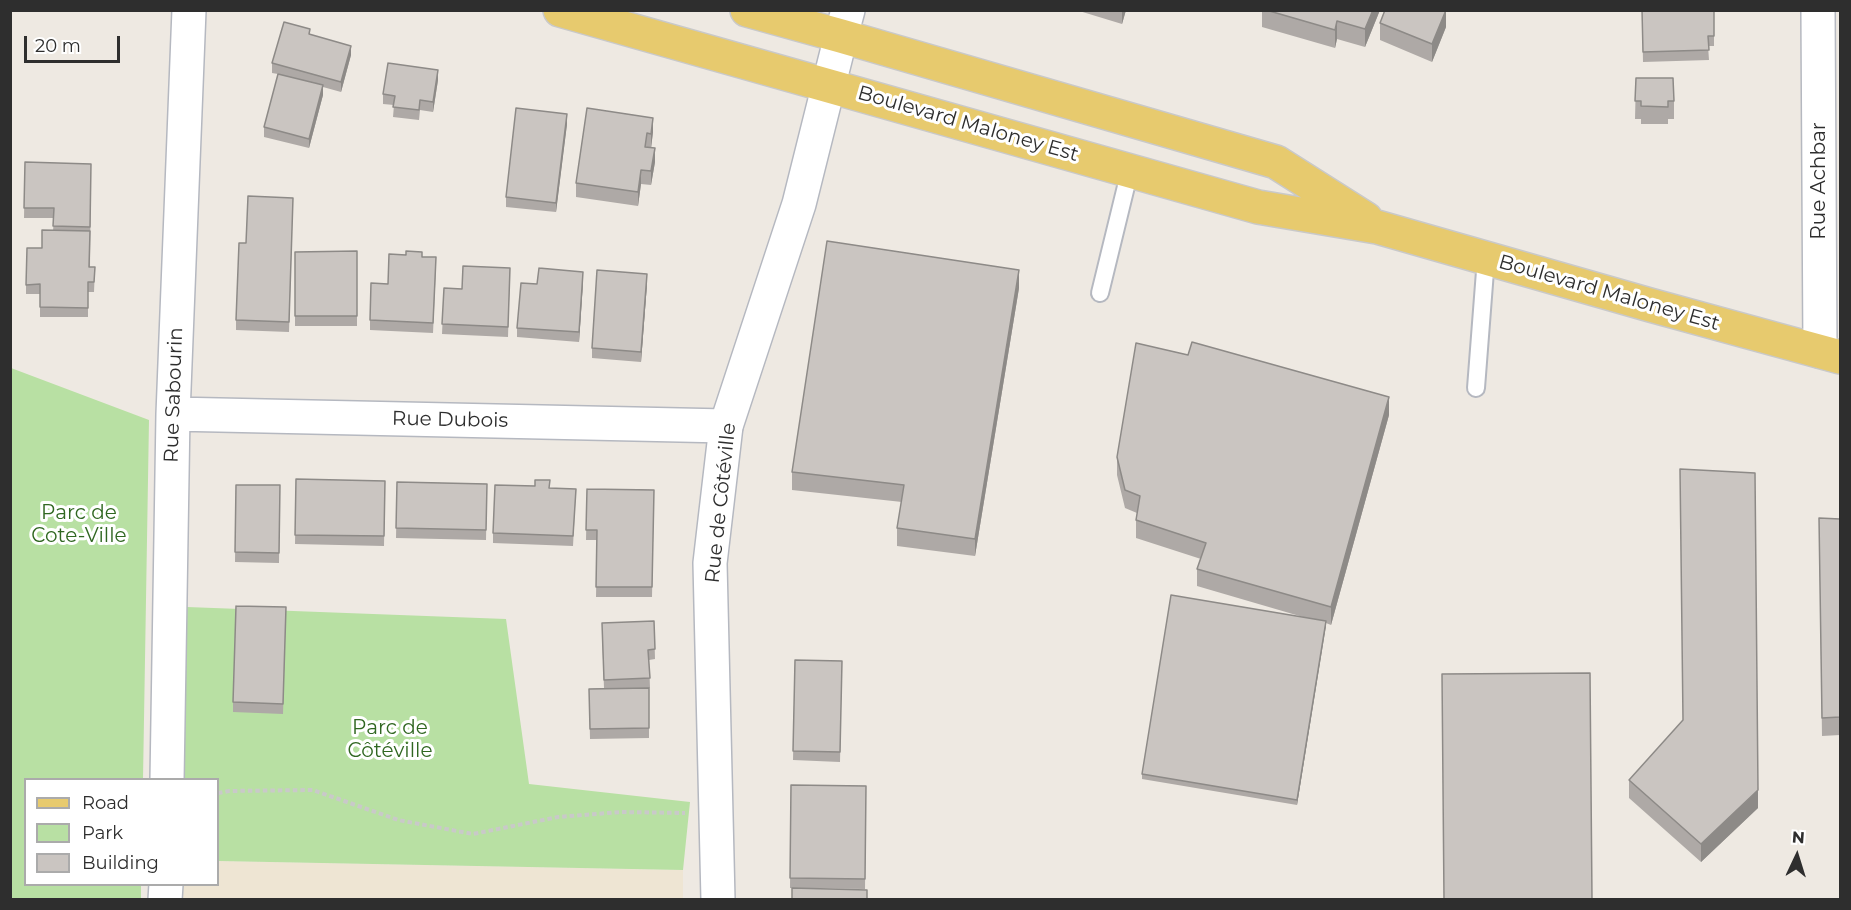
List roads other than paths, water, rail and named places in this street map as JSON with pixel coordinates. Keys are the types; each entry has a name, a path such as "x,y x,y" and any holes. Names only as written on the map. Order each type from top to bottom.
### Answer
{"main road":[{"name":"Boulevard Maloney Est","path":"560,10 1258,207 1377,227 1830,354"},
{"name":"Boulevard Maloney Est","path":"747,10 845,23 1276,162 1377,227"}],"street":[{"name":"Rue Sabourin","path":"167,778 173,414 189,10"},
{"name":"Rue Achbar","path":"1818,10 1830,354"},
{"name":"Rue de Côtéville","path":"718,900 710,563 726,426 799,204 845,23"},
{"name":"Rue Dubois","path":"173,414 726,426"}],"lane":[{"path":"1100,293 1130,170"},
{"path":"1476,388 1486,258"}],"park label":[{"name":"Parc de Cote-Ville","path":"79,524"},
{"name":"Parc de Côtéville","path":"390,740"}]}
